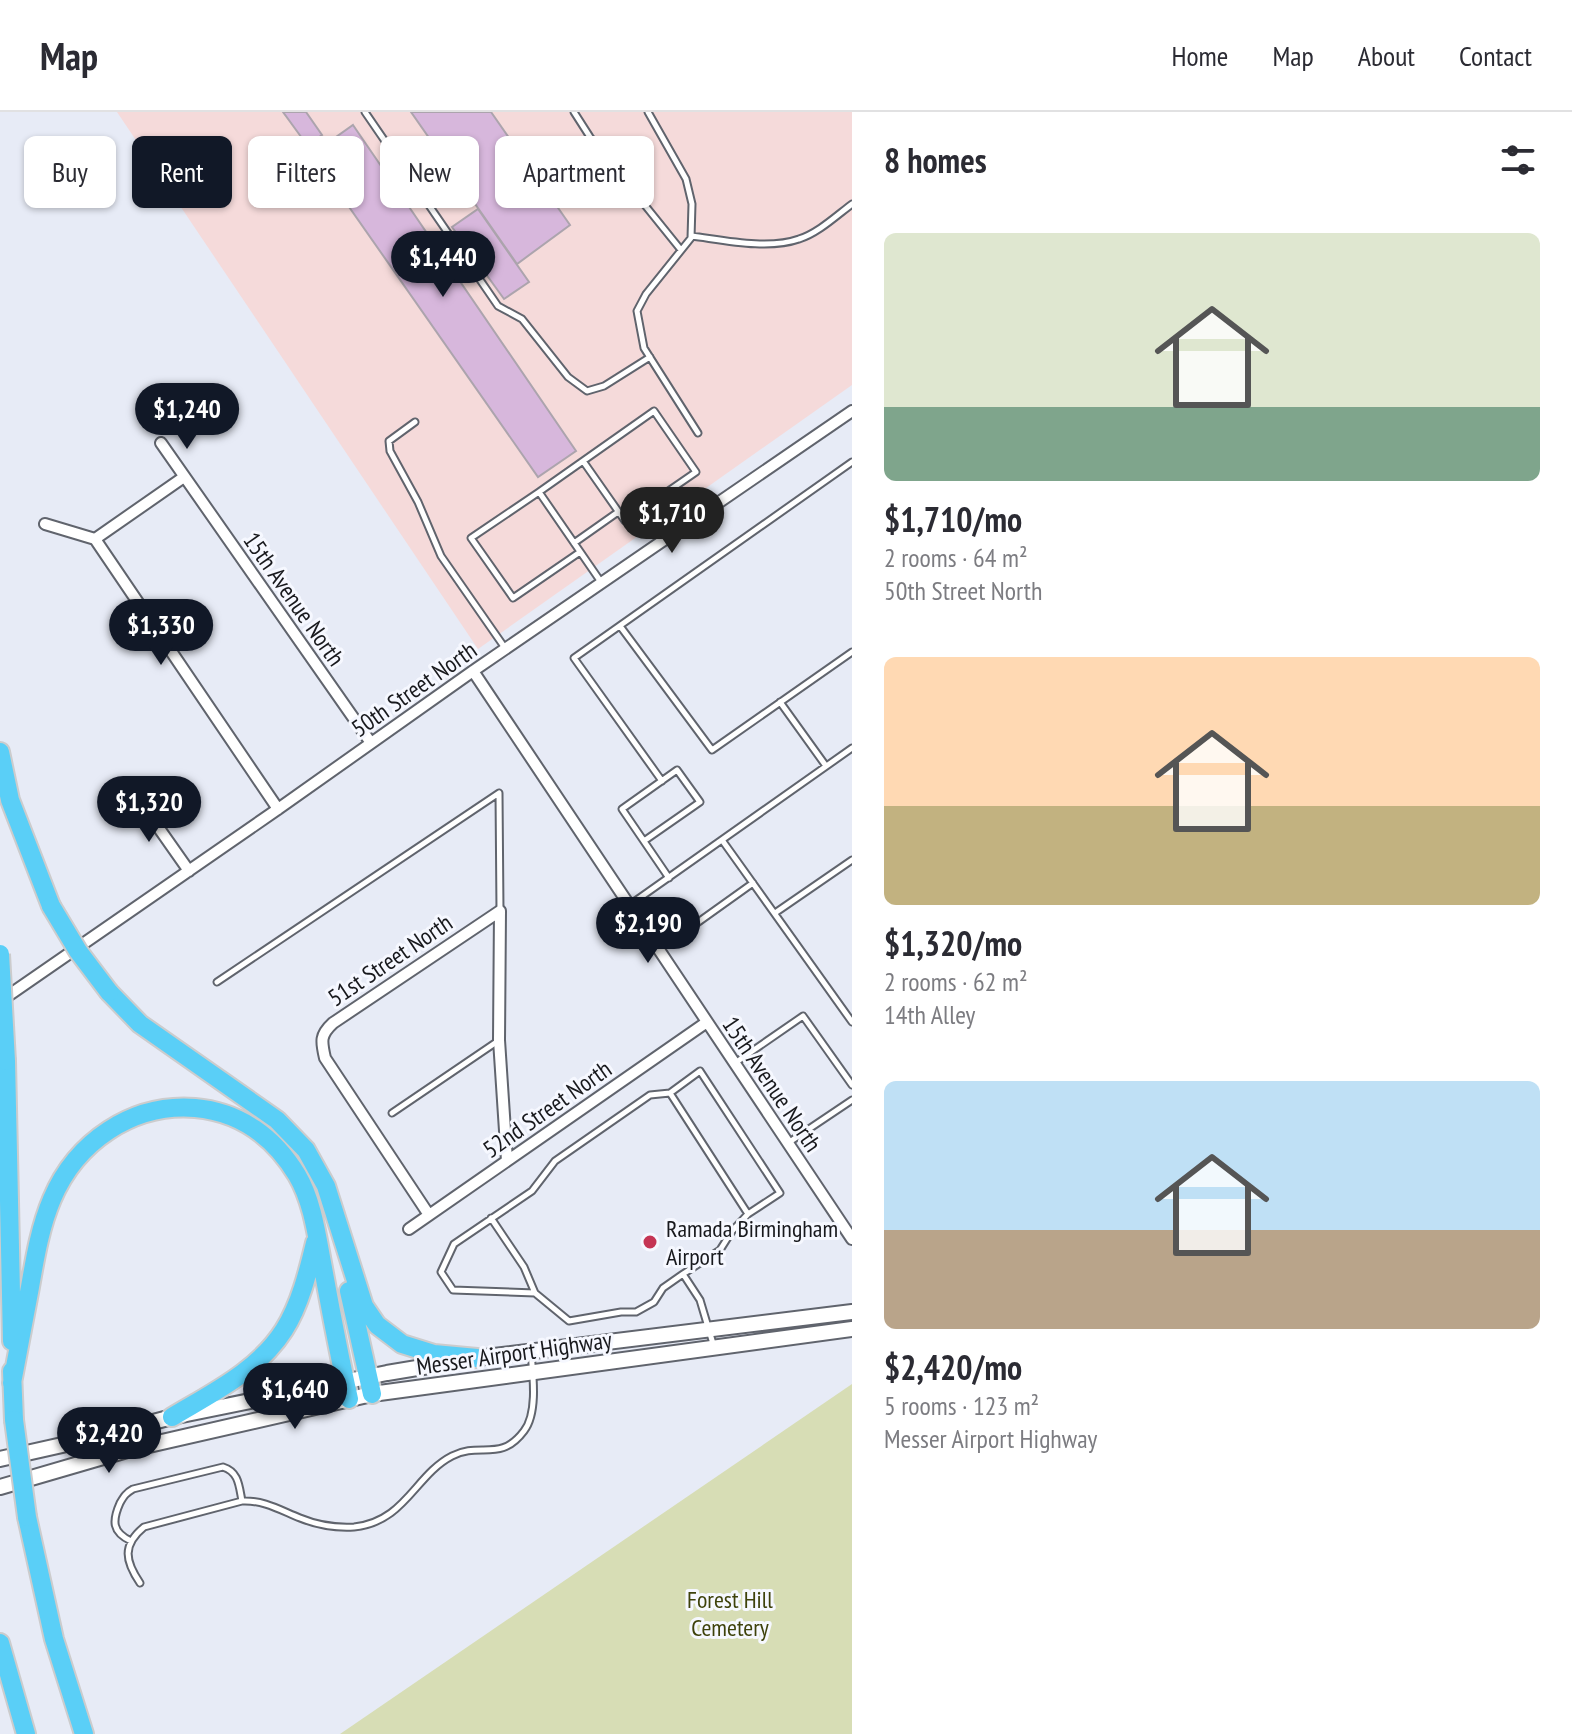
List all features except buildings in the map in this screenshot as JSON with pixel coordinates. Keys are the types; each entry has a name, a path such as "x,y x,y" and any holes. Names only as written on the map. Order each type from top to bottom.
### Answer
{"highway":[{"path":"0,752 10,800 51,906 78,951 109,992 140,1024 277,1120 306,1150 326,1186 364,1306 377,1325 402,1344 413,1348 434,1354 477,1358"},
{"path":"0,954 6,1061 14,1420 27,1517 54,1639 84,1734"},
{"path":"12,1383 38,1241 52,1198 73,1163 107,1130 129,1118 154,1110 179,1107 211,1109 236,1117 280,1150 298,1177 308,1199 317,1237 347,1390"},
{"path":"326,1186 370,1385"},
{"path":"172,1417 236,1378 263,1356 284,1330 307,1280 317,1237"},
{"path":"0,1643 26,1734"}],"main road":[{"name":"Messer Airport Highway","path":"0,1487 347,1390 477,1358 852,1312"},
{"name":"Messer Airport Highway","path":"370,1385 533,1372 852,1329"},
{"name":"Messer Airport Highway","path":"0,1459 172,1417 347,1390"}],"street":[{"name":"50th Street North","path":"0,1001 852,411"},
{"name":"15th Avenue North","path":"161,443 371,743"},
{"path":"95,539 184,477"},
{"path":"45,524 95,539 278,809"},
{"name":"15th Avenue North","path":"473,671 852,1239"},
{"path":"137,797 189,871"},
{"path":"500,911 499,1040 507,1161"},
{"name":"51st Street North","path":"429,1215 325,1058 322,1044 324,1031 500,911"},
{"name":"52nd Street North","path":"409,1229 707,1022"}],"lane":[{"path":"365,112 498,306 522,319 568,377 587,391 604,386 650,357"},
{"path":"574,112 590,137 681,250"},
{"path":"648,112 686,179 692,204 692,236 646,294 637,311 644,348 698,433"},
{"path":"692,236 747,243 783,243 801,239 852,204"},
{"path":"580,552 513,598 471,538 654,411 696,472 625,521 583,461"},
{"path":"415,422 389,441 390,451 418,502 441,556 505,649"},
{"path":"662,781 574,658 852,462"},
{"path":"539,492 601,583"},
{"path":"574,543 618,512"},
{"path":"620,626 712,750 852,652"},
{"path":"780,702 826,766"},
{"path":"629,905 852,748"},
{"path":"644,841 700,802 677,770 622,809 669,878"},
{"path":"217,982 499,793 500,911"},
{"path":"722,840 852,1022"},
{"path":"775,913 852,860"},
{"path":"683,933 753,883"},
{"path":"734,1063 803,1016 852,1085"},
{"path":"392,1113 499,1040"},
{"path":"491,1218 524,1267 535,1293 569,1321 636,1312 654,1302 663,1288 720,1250 748,1214 780,1193 700,1071 670,1093 650,1095 555,1161 532,1191 491,1218 454,1244 441,1272 453,1290 535,1293"},
{"path":"670,1093 748,1214"},
{"path":"788,1143 852,1100"},
{"path":"683,1274 700,1300 714,1348"},
{"path":"140,1583 128,1562 129,1545 144,1527 242,1501 269,1505 304,1520 334,1527 359,1526 381,1518 406,1501 438,1465 452,1456 513,1444 526,1429 531,1416 531,1351"},
{"path":"131,1541 120,1534 115,1525 115,1516 124,1496 133,1489 223,1467 235,1473 242,1501"}],"shaded area":[{"path":"117,112 852,112 852,385 478,649 182,208 232,208 232,136 133,136"}],"green space":[{"name":"Forest Hill Cemetery","path":"852,1384 852,1734 340,1734"}],"place":[{"name":"Ramada Birmingham Airport","path":"650,1242"}]}
